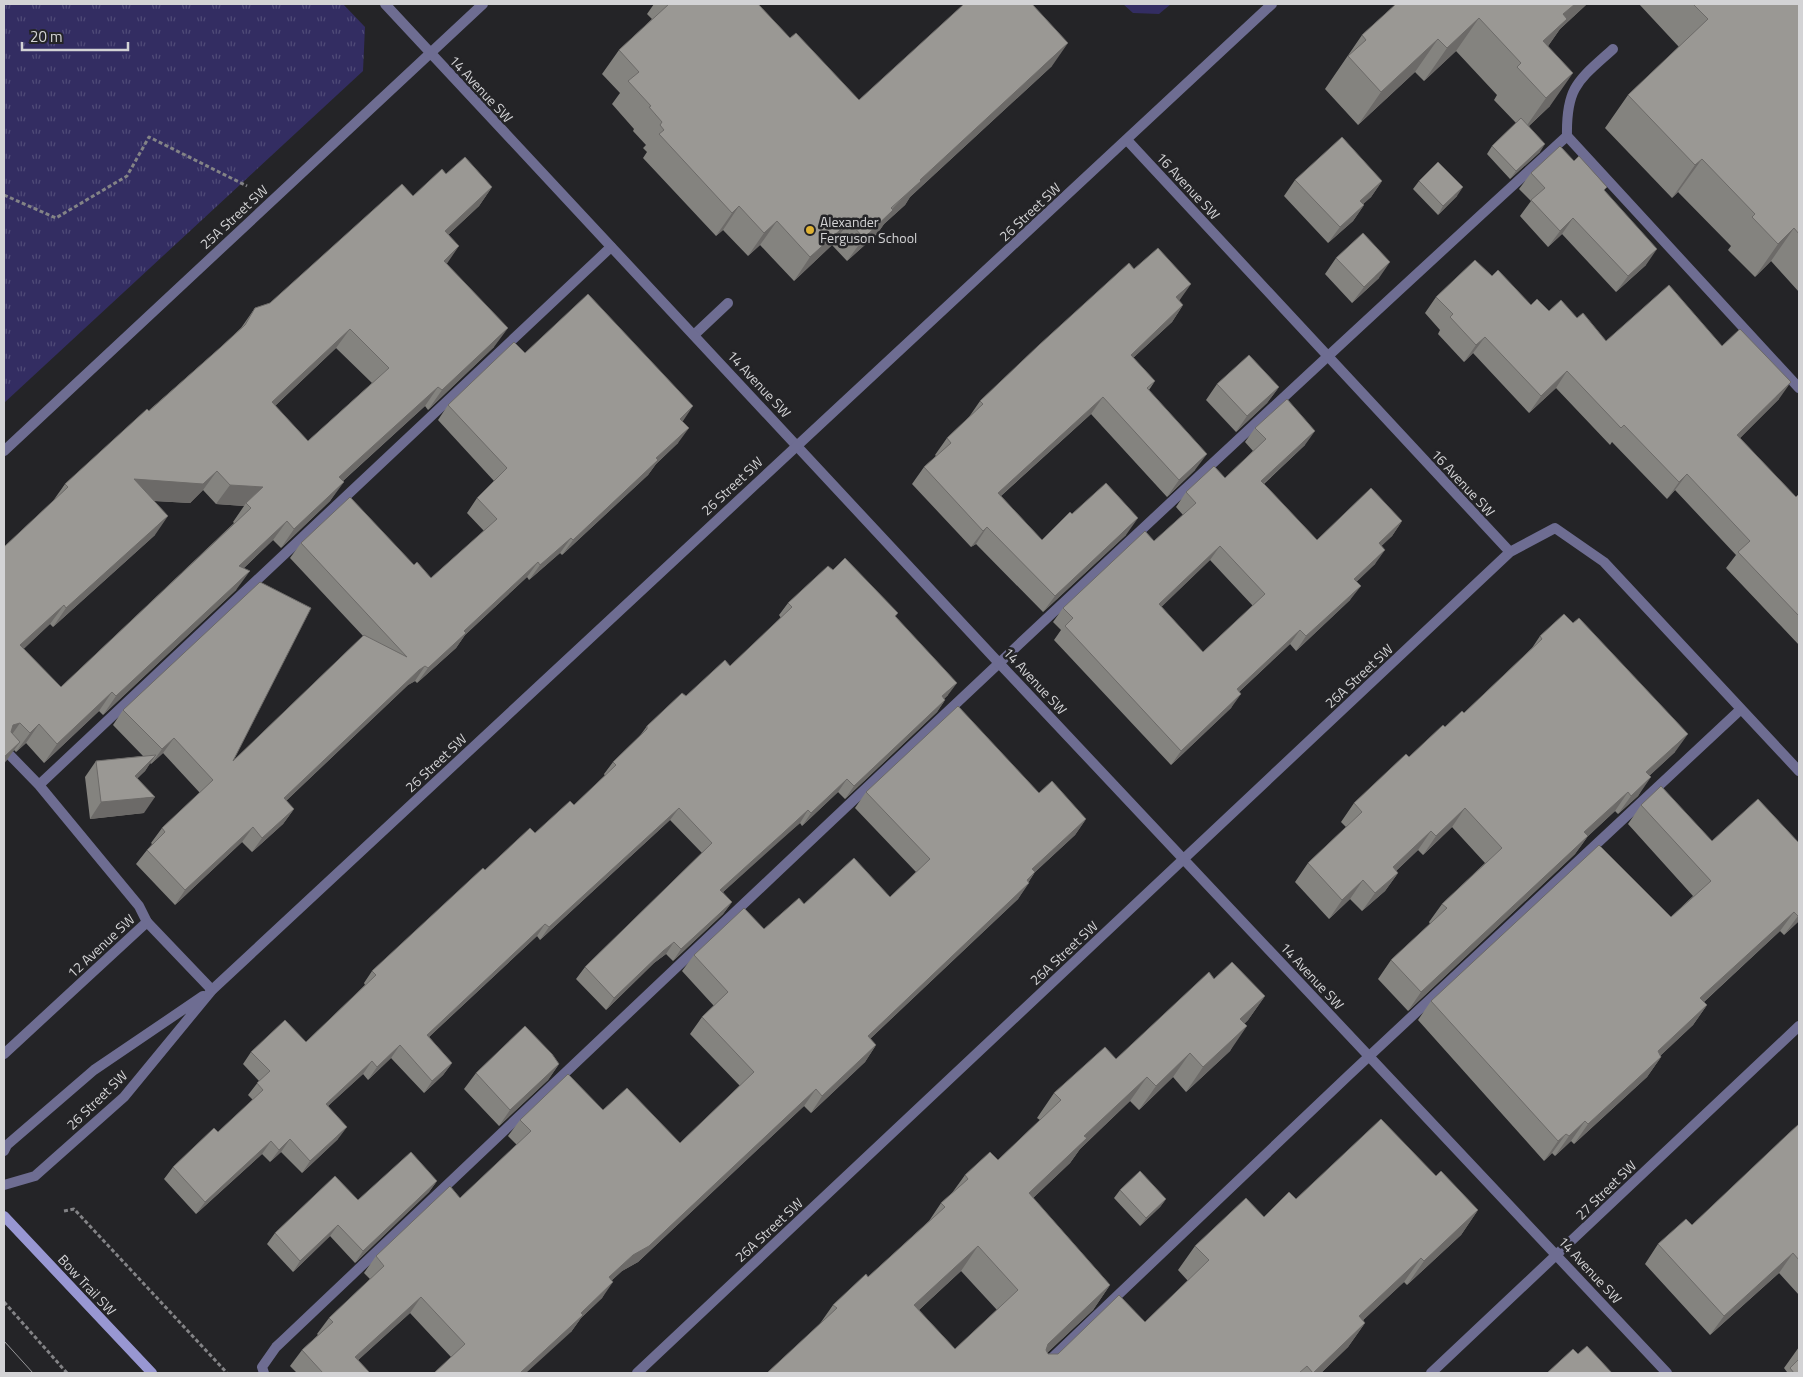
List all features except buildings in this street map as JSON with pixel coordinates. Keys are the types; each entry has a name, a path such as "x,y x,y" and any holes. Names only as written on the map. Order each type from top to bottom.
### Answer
{"main road":[{"name":"Bow Trail SW","path":"4,1216 152,1373"}],"street":[{"name":"14 Avenue SW","path":"385,4 611,247 798,444 998,662 1668,1373"},
{"name":"25A Street SW","path":"4,451 482,4"},
{"name":"26 Street SW","path":"4,1185 35,1176 124,1097 212,990 1272,4"},
{"path":"1613,49 1577,82 1567,113 1567,136 1799,388"},
{"path":"264,1373 262,1367 276,1347 998,662 1326,356 1567,136"},
{"name":"16 Avenue SW","path":"1127,140 1510,552"},
{"path":"39,785 611,247"},
{"path":"694,335 728,303"},
{"path":"1510,552 1555,528 1604,562 1740,710 1799,771"},
{"name":"26A Street SW","path":"637,1373 1510,552"},
{"path":"1036,1373 1369,1056 1740,710"},
{"path":"4,749 39,785 139,906 147,922"},
{"name":"12 Avenue SW","path":"4,1054 147,922 212,990"},
{"name":"26 Street SW","path":"4,1151 7,1145 94,1070 212,990"},
{"name":"27 Street SW","path":"1431,1373 1799,1026"}],"path":[{"path":"4,195 56,218 127,176 149,137 247,186"},
{"path":"64,1211 74,1209 227,1373"},
{"path":"4,1302 66,1373"}],"green space":[{"path":"4,4 343,4 365,27 363,71 4,403"},
{"path":"1123,4 1171,4 1159,14 1133,13"}],"tram line":[{"path":"4,1341 33,1373"}],"place":[{"name":"Alexander Ferguson School","path":"810,230"}]}
